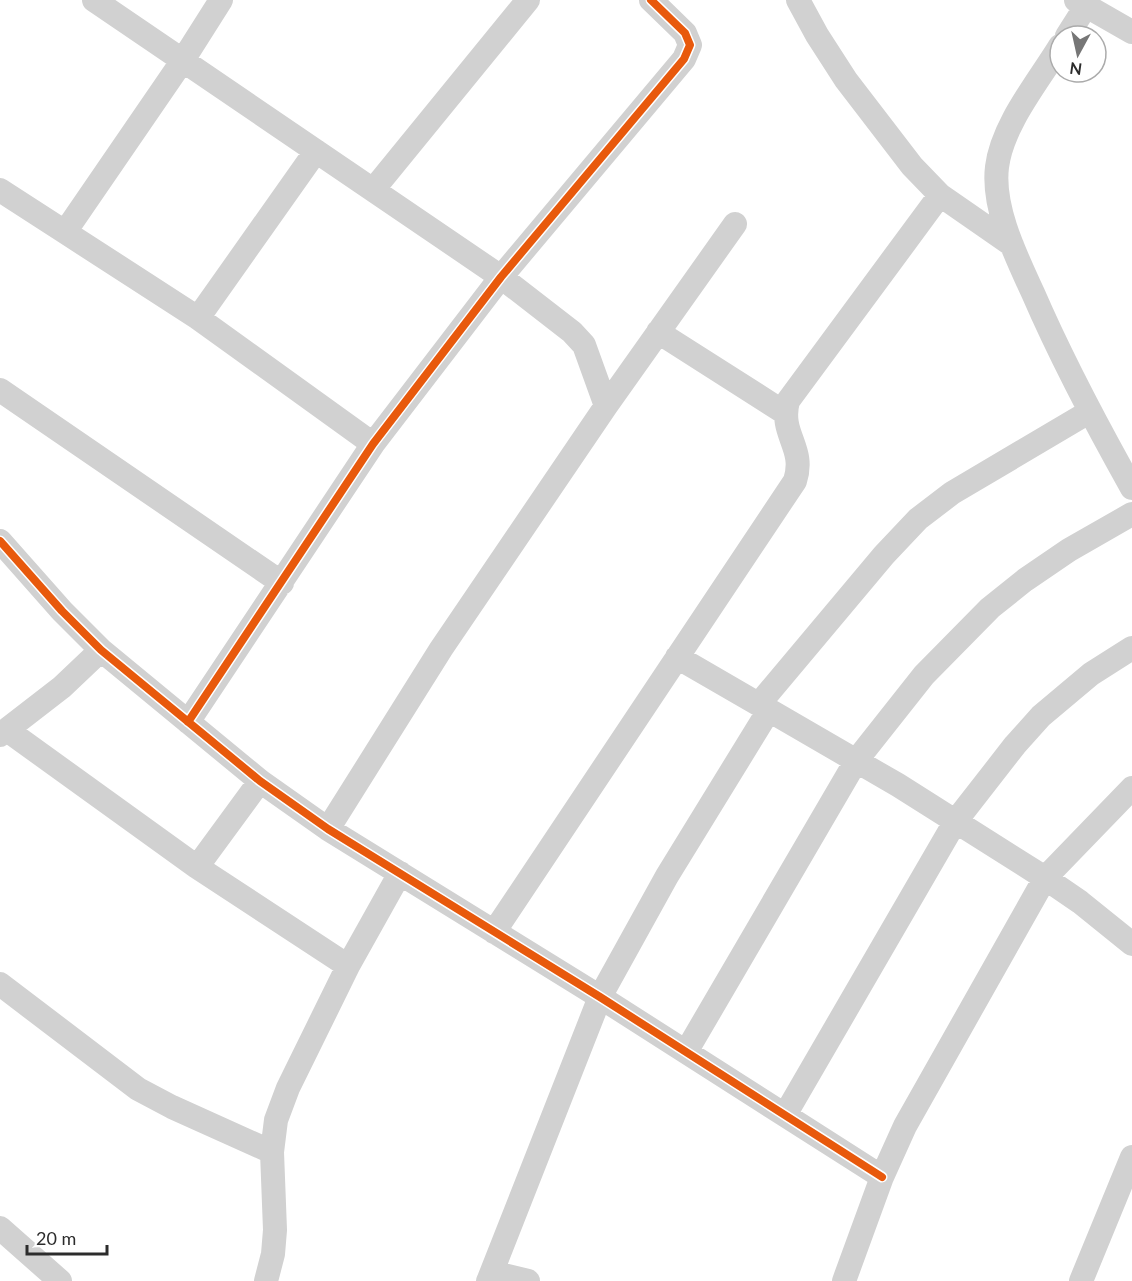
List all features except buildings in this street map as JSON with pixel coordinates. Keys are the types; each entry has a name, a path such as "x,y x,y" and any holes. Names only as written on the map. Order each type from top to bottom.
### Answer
{"street":[{"path":"94,0 501,278 572,332 584,345 606,406"},
{"path":"65,232 183,60 221,0"},
{"path":"373,190 528,0"},
{"path":"188,722 373,444 501,278 684,59 690,45 685,33 651,0"},
{"path":"798,0 846,80 899,151 940,195 1012,245"},
{"path":"1072,24 1081,3 1132,32"},
{"path":"1048,66 1003,140 997,166 996,194 1012,245 1058,351 1132,488"},
{"path":"198,318 316,151"},
{"path":"0,190 198,318 373,444"},
{"path":"495,932 795,481 799,458 789,433 785,413 788,401 940,195"},
{"path":"328,829 441,649 606,406 735,224"},
{"path":"658,332 785,413"},
{"path":"0,390 282,583"},
{"path":"489,1280 600,997 764,707 884,555 918,519 952,493 1089,412"},
{"path":"686,1052 856,761 924,675 990,608 1025,580 1069,550 1132,514"},
{"path":"0,541 62,611 101,650 260,781 328,829 600,997 882,1177"},
{"path":"785,1115 955,822 1015,745 1041,716 1091,674 1132,648"},
{"path":"101,650 62,687 3,733 197,867 348,966"},
{"path":"677,657 856,761 1045,878 1080,902 1132,944"},
{"path":"197,867 260,781"},
{"path":"844,1281 882,1177 905,1126 1045,878 1132,788"},
{"path":"266,1281 273,1254 275,1230 272,1152 276,1120 288,1088 348,966 400,873"},
{"path":"0,984 138,1089 172,1107 272,1152"},
{"path":"1081,1281 1132,1157"},
{"path":"0,1228 60,1281"},
{"path":"489,1280 504,1275 528,1281"}],"cycle path":[{"path":"188,722 373,444 501,277 684,59 690,45 685,33 651,0"},
{"path":"0,541 62,611 101,650 260,781 328,829 600,997 882,1177"}]}
